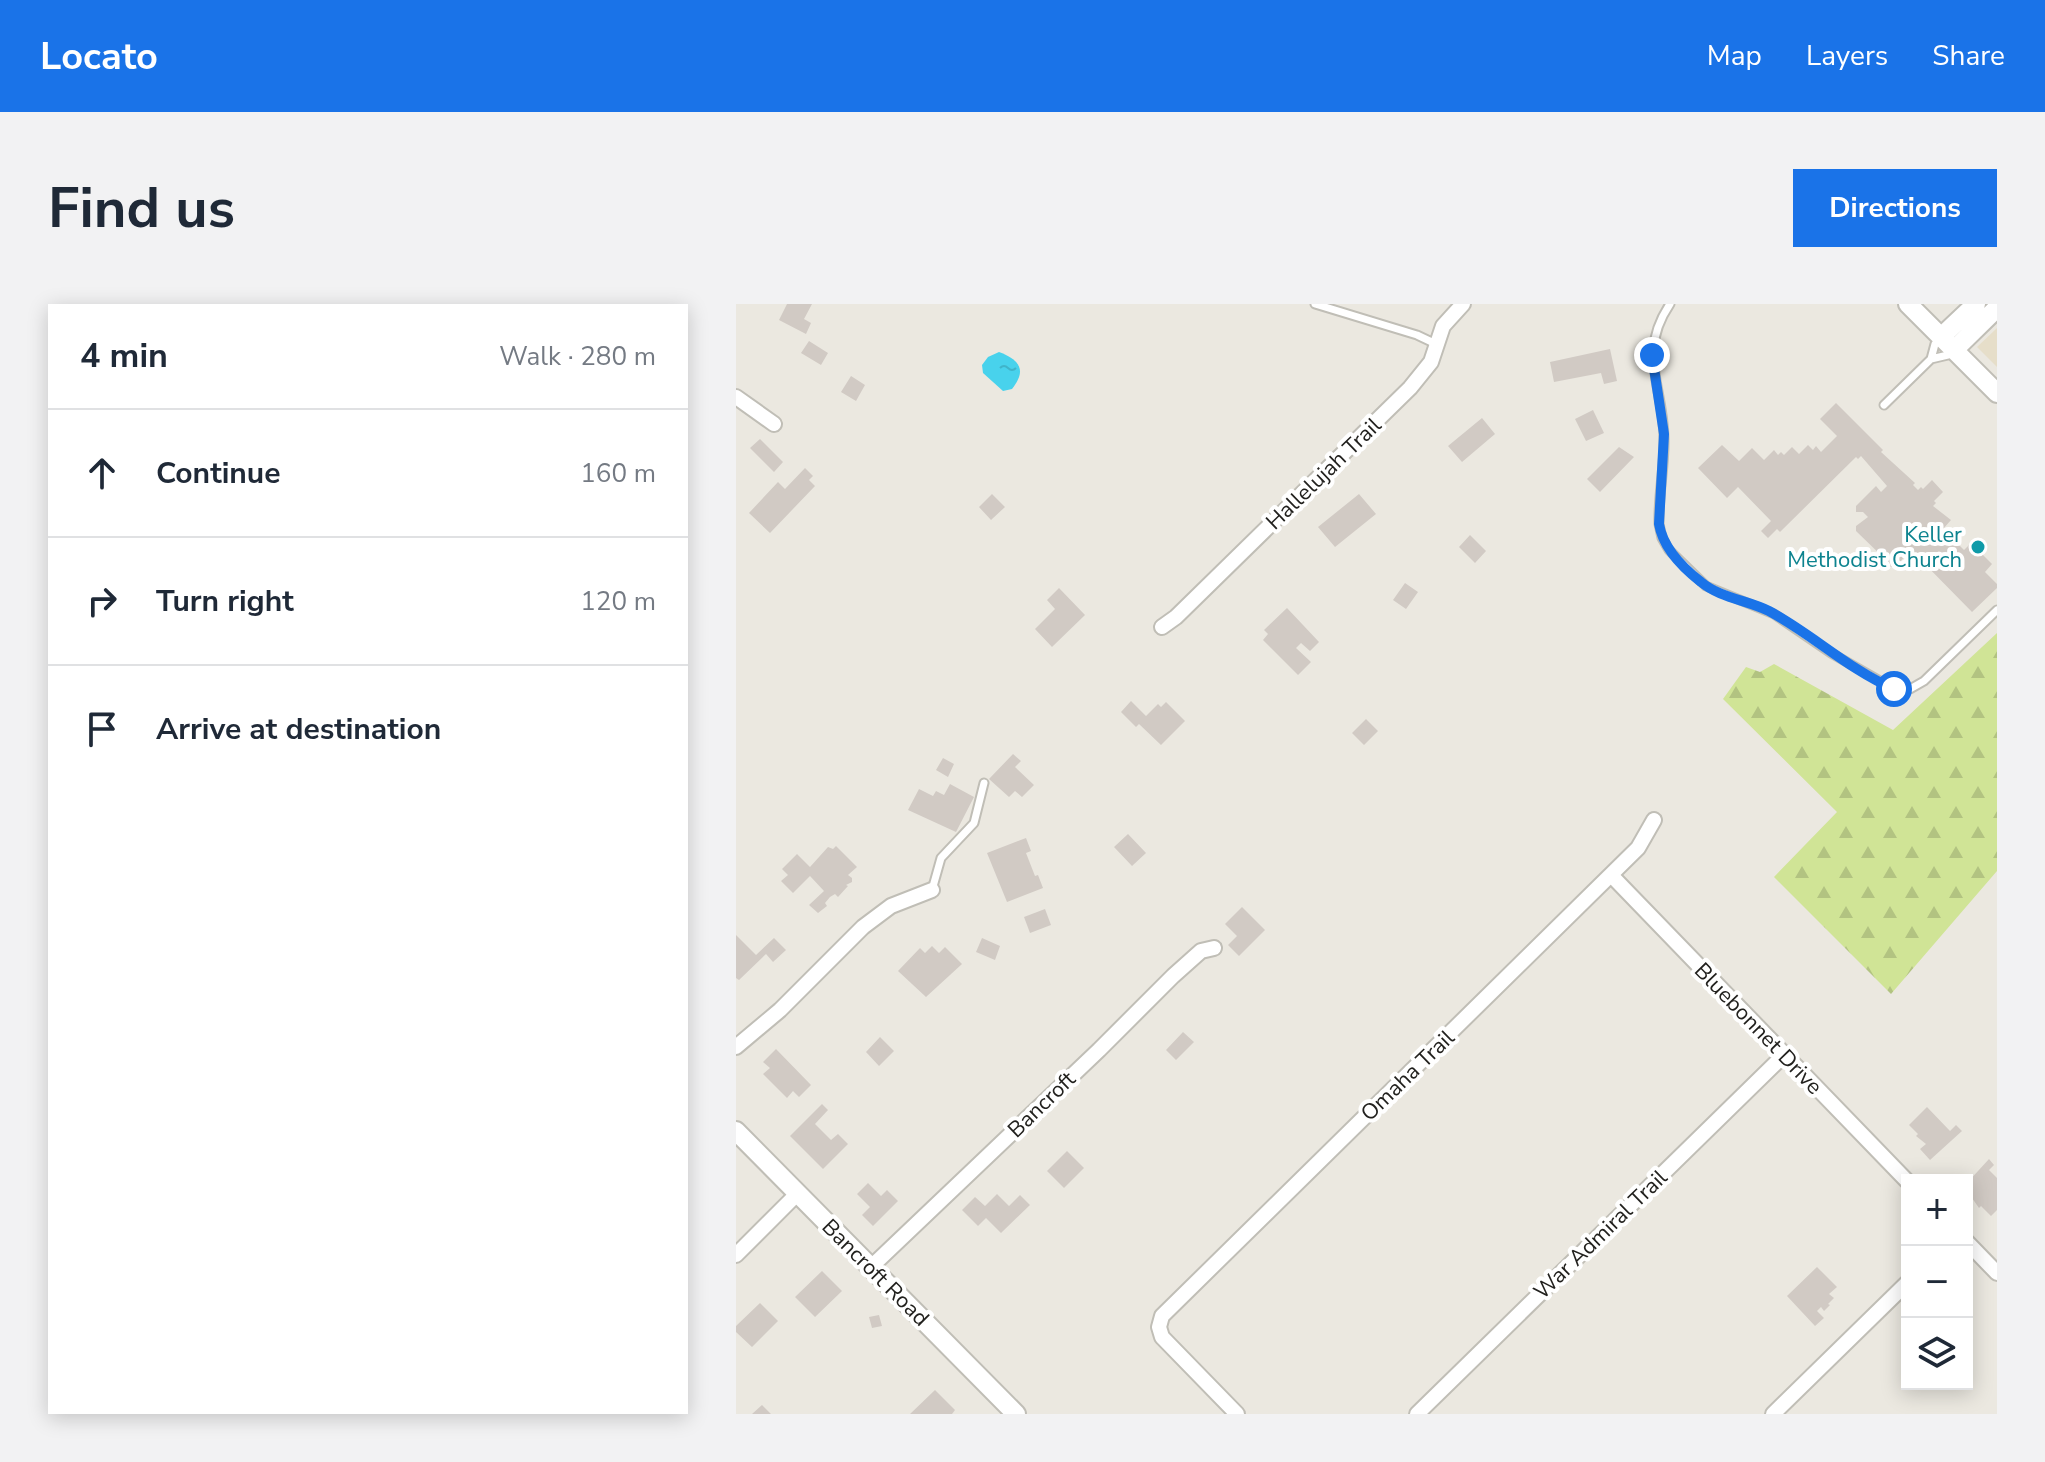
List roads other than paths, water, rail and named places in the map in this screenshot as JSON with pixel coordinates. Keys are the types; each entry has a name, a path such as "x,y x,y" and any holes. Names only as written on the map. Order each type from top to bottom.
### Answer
{"street":[{"name":"Hallelujah Trail","path":"1162,627 1176,617 1410,388 1431,362 1443,326 1463,304"},
{"path":"1908,304 1997,393"},
{"path":"1948,344 1976,304"},
{"path":"1948,344 1997,308"},
{"path":"736,397 774,424"},
{"name":"Omaha Trail","path":"1237,1414 1162,1337 1159,1327 1162,1316 1643,843 1654,820"},
{"name":"Bluebonnet Drive","path":"1611,875 1901,1175"},
{"path":"736,1047 780,1010 863,927 891,906 932,890"},
{"name":"Bancroft","path":"871,1267 1173,976 1201,951 1214,948"},
{"name":"War Admiral Trail","path":"1417,1414 1784,1055"},
{"name":"Bancroft Road","path":"736,1131 1016,1414"},
{"path":"736,1255 798,1193"},
{"path":"1971,1246 1997,1273"},
{"path":"1773,1414 1901,1289"}],"lane":[{"path":"1315,304 1417,335 1436,344"},
{"path":"1670,304 1656,330 1652,355 1664,434 1659,524 1669,550 1699,581 1720,593 1765,609 1831,653 1902,691 1924,681 1997,610"},
{"path":"1884,405 1931,359 1935,344 1948,344 1948,355 1931,359"},
{"path":"932,890 941,858 974,823 984,783"}],"water":[{"path":"999,352 1012,358 1019,366 1019,376 1012,389 1003,391 983,373 982,365 988,357"}],"place":[{"name":"Keller Methodist Church","path":"1978,547"}]}
